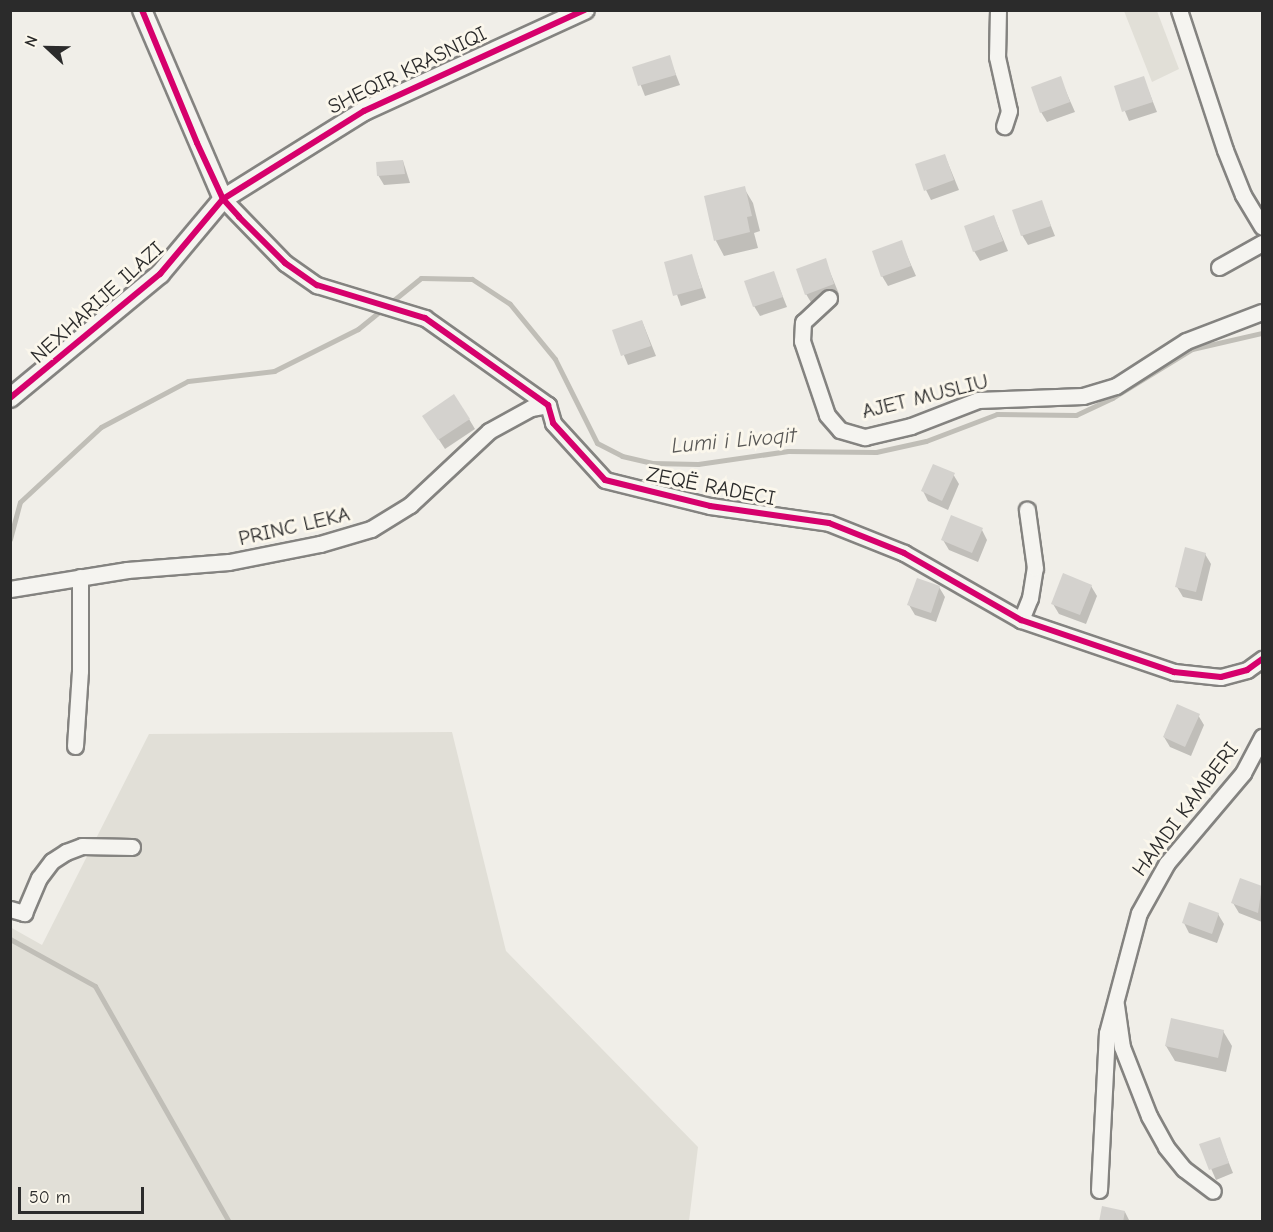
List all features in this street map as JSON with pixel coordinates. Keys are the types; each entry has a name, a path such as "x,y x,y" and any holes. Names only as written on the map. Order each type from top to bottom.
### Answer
{"street":[{"path":"142,10 223,199"},
{"name":"SHEQIR KRASNIQI","path":"223,199 364,111 585,10"},
{"path":"998,10 997,57 1009,111 1004,126"},
{"path":"1179,10 1225,150 1243,195 1263,227"},
{"name":"ZEQË RADECI","path":"223,199 285,263 317,285 425,318 548,405 553,423 605,480 710,506 829,523 904,553 1021,620 1174,672 1221,677 1247,670 1263,659"},
{"name":"NEXHARIJE ILAZI","path":"10,398 160,274 223,199"},
{"path":"1219,267 1263,243"},
{"name":"AJET MUSLIU","path":"830,298 803,322 802,341 827,415 840,430 864,436 911,426 978,400 1083,396 1105,389 1186,342 1263,312"},
{"name":"PRINC LEKA","path":"10,589 80,577 229,562 320,544 371,529 410,505 489,431 531,408 548,405"},
{"path":"1021,620 1030,598 1035,568 1027,510"},
{"path":"75,746 80,671 80,577"},
{"name":"HAMDI KAMBERI","path":"1099,1190 1107,1033 1114,999 1149,890 1243,773 1263,736"},
{"path":"10,909 24,913 39,878 52,861 66,852 82,846 132,847"},
{"path":"1114,999 1122,1047 1149,1116 1166,1147 1184,1168 1213,1191"}],"shaded area":[{"path":"1124,11 1157,11 1179,69 1152,82"},
{"path":"452,732 506,951 698,1147 689,1221 11,1221 10,927 42,945 149,734"}],"building":[{"path":"670,55 676,75 638,86 632,67"},
{"path":"1061,76 1070,102 1040,113 1031,87"},
{"path":"1144,76 1153,102 1122,112 1114,86"},
{"path":"945,154 954,180 924,191 915,164"},
{"path":"403,160 405,174 377,176 376,162"},
{"path":"745,186 752,216 747,217 750,232 714,241 704,196"},
{"path":"1042,200 1051,226 1021,236 1012,210"},
{"path":"994,215 1003,241 973,252 964,226"},
{"path":"902,240 911,266 881,277 872,251"},
{"path":"692,254 702,288 673,296 664,262"},
{"path":"826,258 834,284 805,295 796,269"},
{"path":"774,271 783,297 753,307 744,281"},
{"path":"642,320 651,346 621,356 612,330"},
{"path":"454,394 470,419 438,440 422,416"},
{"path":"933,464 955,473 942,501 921,491"},
{"path":"951,515 983,528 972,553 941,540"},
{"path":"1185,547 1206,553 1196,592 1175,587"},
{"path":"1063,573 1092,585 1080,615 1051,604"},
{"path":"917,578 940,586 931,613 907,605"},
{"path":"1177,704 1200,714 1185,747 1163,737"},
{"path":"1240,878 1262,886 1258,913 1231,903"},
{"path":"1189,902 1219,913 1212,934 1182,923"},
{"path":"1171,1018 1224,1030 1218,1058 1165,1046"},
{"path":"1220,1137 1229,1163 1209,1170 1199,1144"},
{"path":"1102,1206 1125,1211 1123,1222 1099,1222"}],"waterway":[{"name":"Lumi i Livoqit","path":"10,539 20,502 101,427 188,381 274,371 358,329 421,278 472,279 510,304 555,359 597,443 622,456 652,463 698,464 788,451 876,452 926,441 997,414 1076,415 1112,398 1192,349 1262,333"},
{"path":"10,939 95,986 229,1222"}],"cycle path":[{"path":"142,10 197,143 223,199 239,217 285,263 317,285 425,318 548,405 553,423 605,480 710,506 829,523 904,553 1021,620 1174,672 1221,677 1247,670 1262,659"},
{"path":"10,398 160,274 223,199 364,111 585,10"}]}
